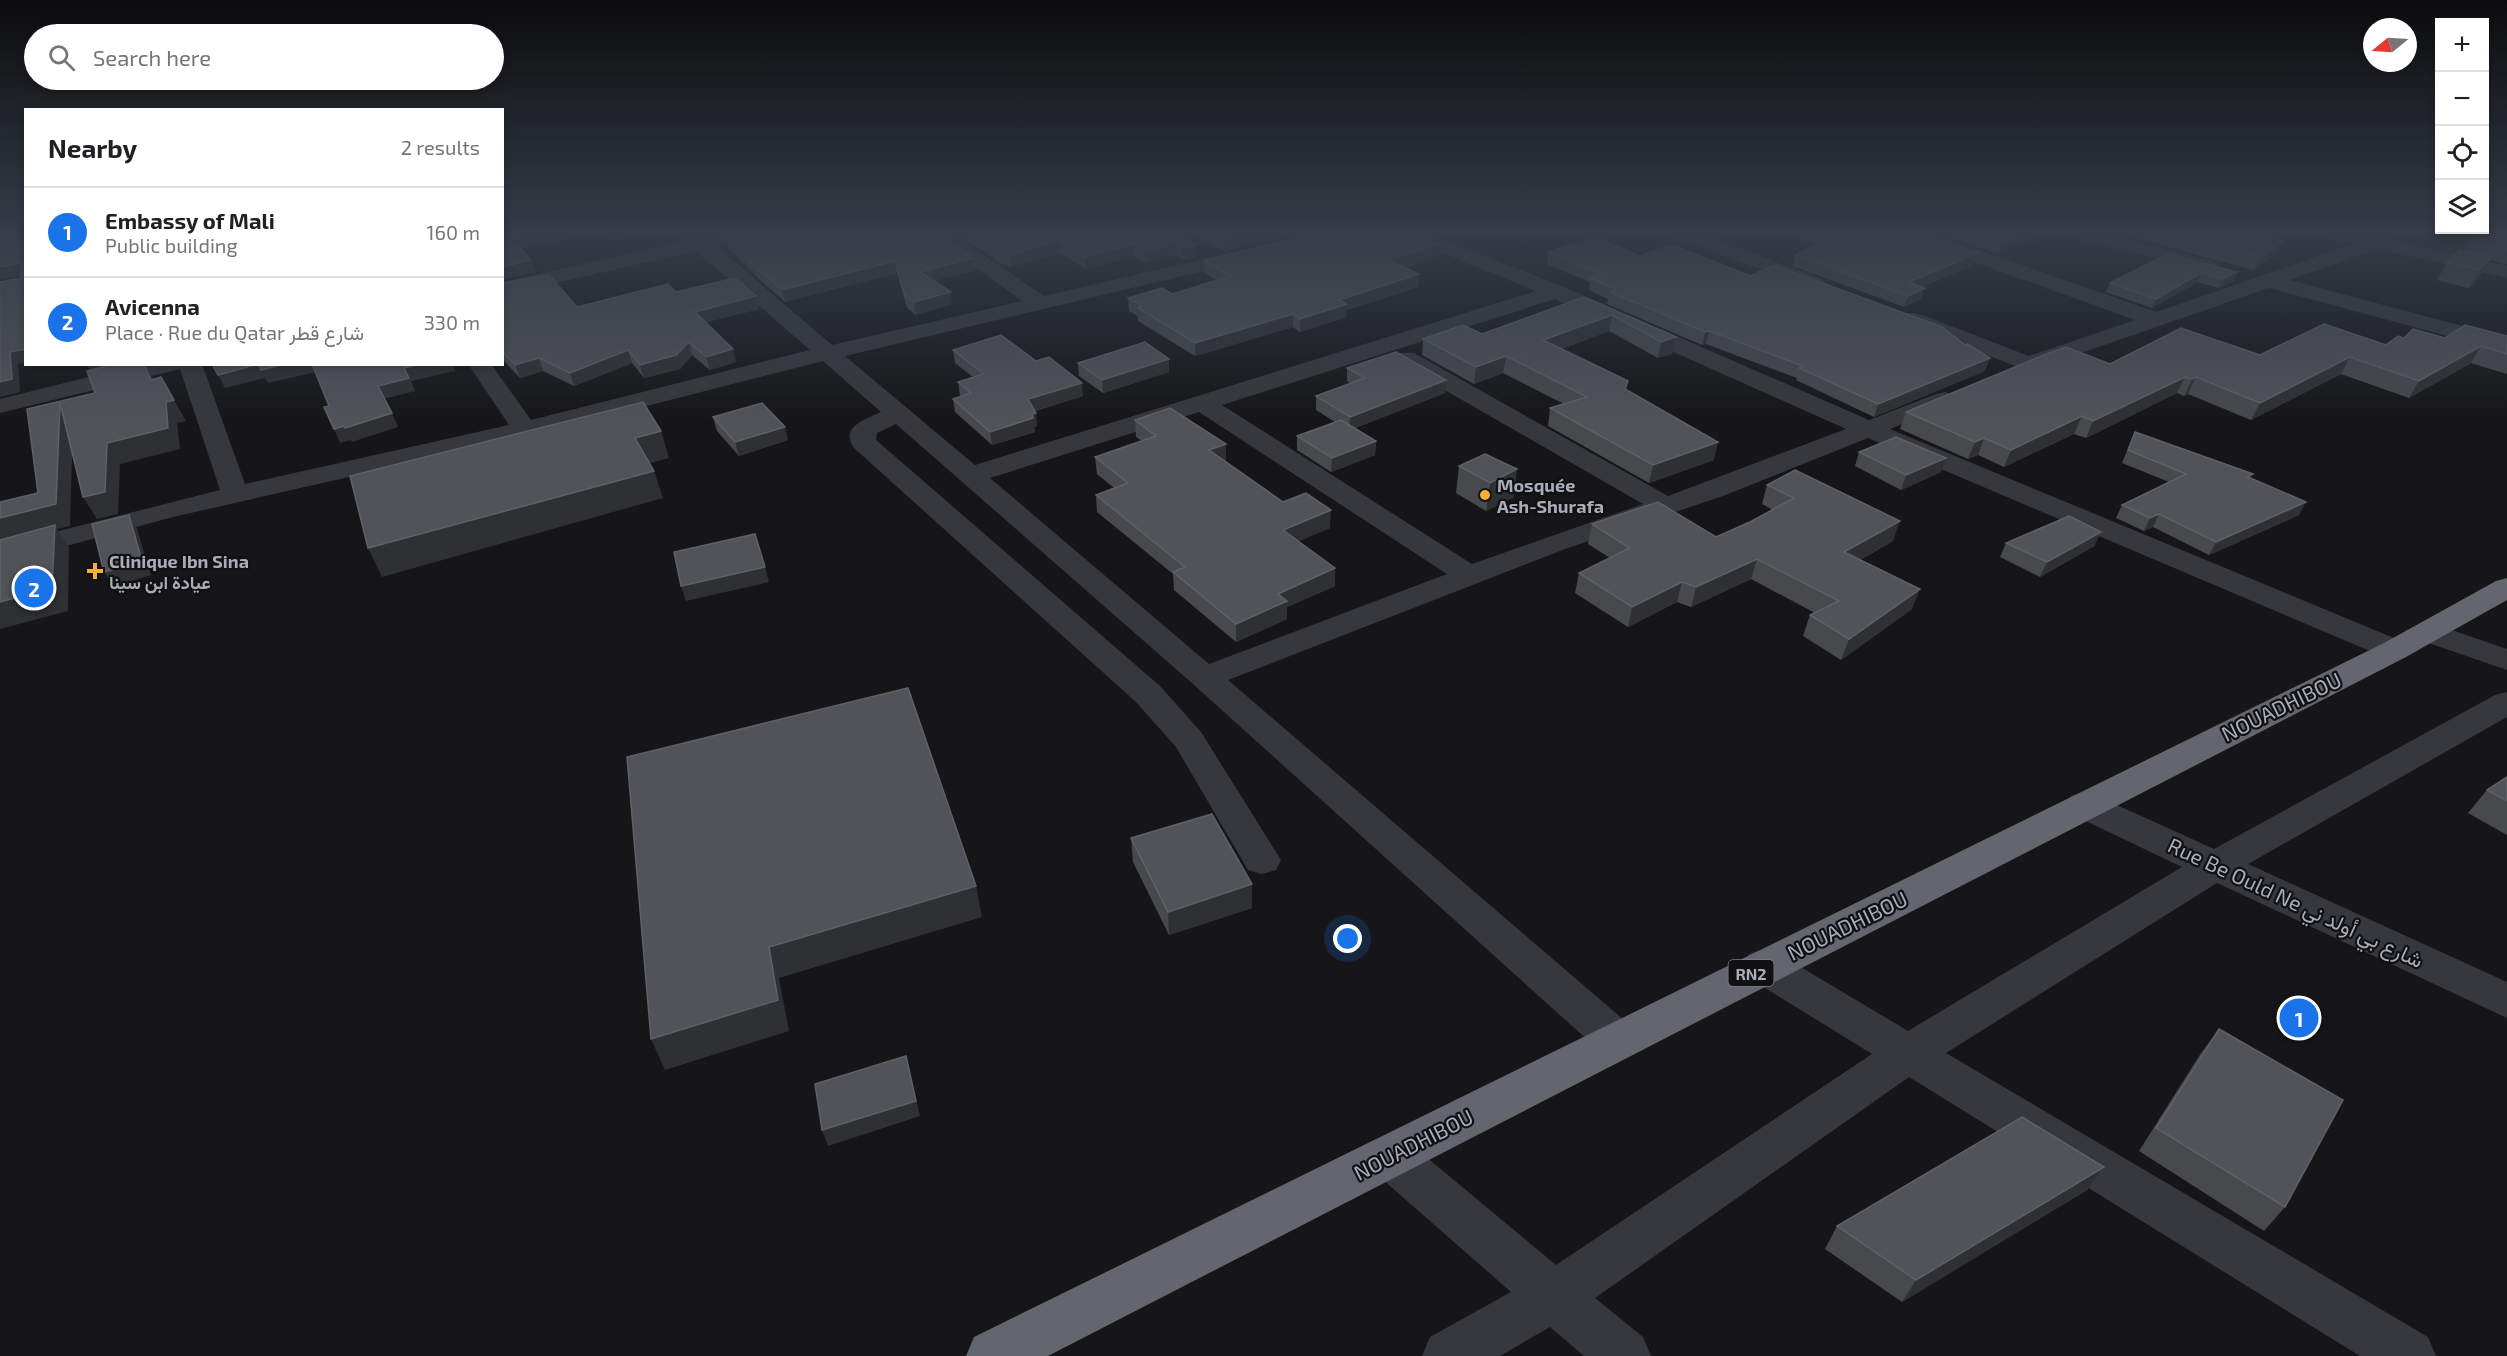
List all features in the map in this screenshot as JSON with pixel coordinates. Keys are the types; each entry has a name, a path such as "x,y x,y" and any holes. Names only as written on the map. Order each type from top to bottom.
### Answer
{"highway":[{"name":"NOUADHIBOU","path":"993,1356 2411,641 2507,587"}],"street":[{"path":"759,295 1205,677 1617,1040"},
{"path":"1029,295 1040,303"},
{"path":"0,555 168,510 525,429 1074,295"},
{"path":"971,475 1546,295"},
{"path":"1563,295 1870,430 2411,641 2507,660"},
{"path":"2088,295 2154,319"},
{"path":"1998,377 2225,295"},
{"path":"2321,295 2507,345"},
{"path":"1889,311 2030,364"},
{"path":"1384,346 1666,506"},
{"path":"0,406 164,366"},
{"path":"191,366 236,496"},
{"path":"480,366 525,429"},
{"path":"1205,677 1470,576 1870,430 1966,390"},
{"path":"1202,403 1470,576"},
{"path":"898,414 864,429 863,442 1148,694 1188,740 1262,860"},
{"path":"1449,1356 1554,1296 1909,1053 2216,865 2507,703"},
{"name":"Rue Be Ould Ne شارع بي أولد ني","path":"2084,805 2507,1001"},
{"path":"1764,966 2409,1356"},
{"path":"1390,1156 1624,1356"}],"building":[{"path":"0,295 24,295 24,349 10,352 12,379 0,382"},
{"path":"504,295 567,295 577,307 623,295 756,296 695,312 733,349 706,357 689,342 676,355 640,365 628,350 570,373 539,358 515,365 504,353"},
{"path":"905,295 939,295 914,302"},
{"path":"1137,295 1354,295 1339,300 1347,304 1300,319 1293,314 1195,343 1138,308 1142,306 1128,298"},
{"path":"1618,295 1856,295 1942,327 1965,345 1968,344 1990,358 1878,404 1799,368 1803,366 1709,331 1705,332"},
{"path":"2145,295 2162,295 2156,299"},
{"path":"1584,297 1676,337 1661,342 1612,315 1543,340 1628,381 1625,389 1718,442 1653,465 1550,408 1587,397 1506,356 1476,367 1423,339 1463,325 1482,334"},
{"path":"2324,324 2386,345 2398,336 2404,338 2413,329 2445,338 2465,325 2507,336 2507,354 2481,346 2419,381 2350,357 2260,403 2196,377 2192,379 2185,377 2093,421 2082,416 2011,450 1984,438 1975,442 1906,412 2066,347 2110,364 2181,328 2260,355"},
{"path":"1001,335 1036,361 1049,357 1082,383 1028,399 1036,413 1032,414 1033,418 990,432 953,399 971,393 958,382 984,374 953,350"},
{"path":"1145,342 1169,359 1102,380 1078,363"},
{"path":"1396,352 1446,380 1350,417 1316,396 1365,378 1347,368"},
{"path":"106,366 145,366 151,380 161,377 174,400 166,402 168,428 107,443 105,492 83,497 60,403 56,504 0,518 0,502 38,493 27,409 95,393 87,371"},
{"path":"213,366 252,366 218,375"},
{"path":"260,366 277,366 261,370"},
{"path":"313,366 412,366 404,368 409,378 378,386 392,413 345,428 344,426 334,429 324,407 329,406"},
{"path":"643,402 661,431 635,438 654,471 368,548 350,476"},
{"path":"762,403 785,427 735,442 713,417"},
{"path":"1170,408 1226,444 1209,450 1283,502 1306,493 1331,510 1283,530 1335,568 1278,594 1287,601 1236,624 1173,572 1185,567 1096,495 1128,483 1095,457 1156,436 1135,420"},
{"path":"1341,420 1376,441 1332,458 1297,436"},
{"path":"2135,432 2253,474 2248,477 2306,502 2216,542 2159,514 2150,518 2122,505 2186,474 2128,450"},
{"path":"1896,437 1946,458 1906,475 1859,452"},
{"path":"1485,454 1517,469 1490,483 1459,466"},
{"path":"1795,470 1900,521 1844,552 1920,589 1849,639 1810,615 1839,601 1757,559 1696,587 1682,582 1632,607 1579,573 1630,548 1592,524 1658,502 1716,537 1794,498 1767,485"},
{"path":"129,515 142,561 104,572 92,524"},
{"path":"2069,516 2101,532 2047,562 2006,543"},
{"path":"55,525 52,588 0,602 0,540"},
{"path":"755,534 765,567 681,586 674,552"},
{"path":"908,688 976,886 769,947 778,1000 651,1039 627,757"},
{"path":"2507,777 2507,801 2487,790"},
{"path":"1212,814 1252,884 1168,912 1131,838"},
{"path":"2219,1029 2343,1100 2285,1207 2156,1128"},
{"path":"906,1056 916,1101 822,1130 815,1084"},
{"path":"2022,1117 2104,1167 1916,1280 1837,1226"}],"place":[{"name":"Mosquée Ash-Shurafa","path":"1485,495"},
{"name":"Clinique Ibn Sina عيادة ابن سينا","path":"95,571"},
{"name":"Avicenna","path":"34,588"},
{"name":"Embassy of Mali","path":"2299,1018"}]}
